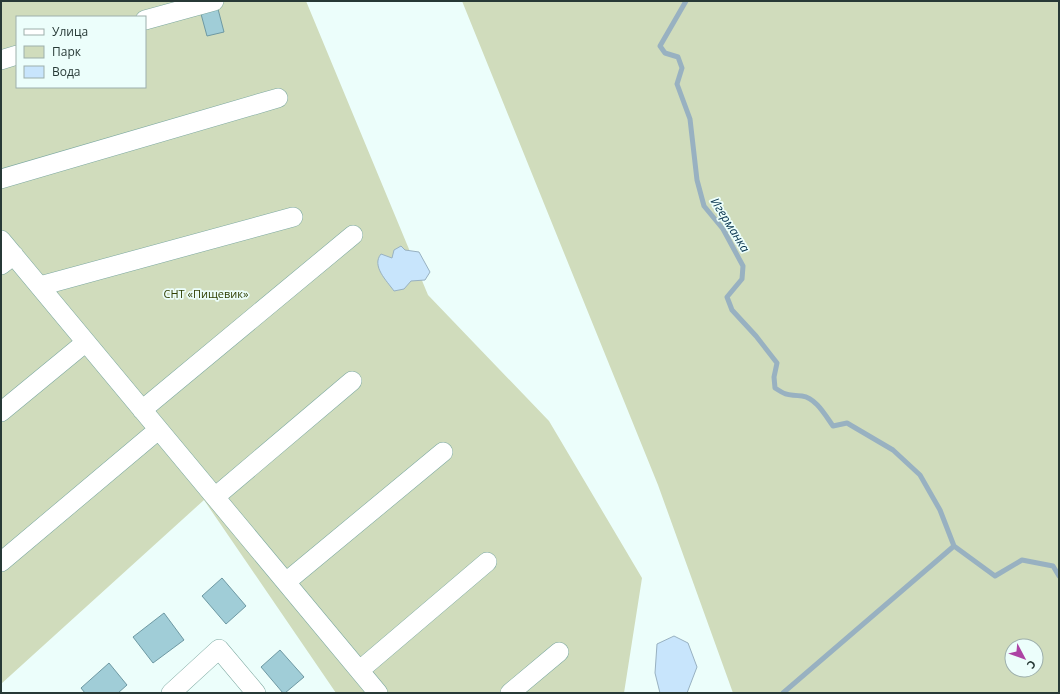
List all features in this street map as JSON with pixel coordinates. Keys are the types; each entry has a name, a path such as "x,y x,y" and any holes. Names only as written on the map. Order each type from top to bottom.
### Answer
{"street":[{"path":"146,20 214,1"},
{"path":"1,60 16,55"},
{"path":"1,179 278,98"},
{"path":"40,286 293,216"},
{"path":"142,410 352,235"},
{"path":"1,240 7,260 40,286 158,430 378,693"},
{"path":"1,412 86,342"},
{"path":"215,497 352,381"},
{"path":"1,562 158,430"},
{"path":"286,582 443,452"},
{"path":"360,670 487,562"},
{"path":"171,693 219,649 256,693"},
{"path":"510,693 559,652"}],"green space":[{"name":"СНТ «Пищевик»","path":"1,1 306,1 428,295 549,421 642,578 624,693 336,693 204,500 1,684"},
{"path":"462,1 1059,1 1059,693 733,693 658,485"}],"water":[{"path":"401,246 405,250 419,252 430,272 425,280 411,281 404,289 394,291 381,273 378,259 381,254 392,258 394,250"},
{"path":"674,636 688,643 697,667 687,693 660,693 655,673 657,644"}],"building":[{"path":"218,9 224,32 207,36 201,14"},
{"path":"222,578 246,606 226,624 202,596"},
{"path":"164,613 184,640 153,663 133,637"},
{"path":"280,650 304,677 285,693 283,693 261,667"},
{"path":"109,663 127,685 118,693 85,693 81,688"}],"waterway":[{"name":"Игерманка","path":"686,1 660,46 665,53 678,57 682,68 677,84 690,119 697,180 704,206 723,229 743,266 742,279 727,297 732,310 756,336 777,363 774,377 775,388 786,394 807,397 816,403 833,426 847,423 893,450 920,475 940,510 954,546 995,576 1022,560 1053,566 1059,576"},
{"path":"783,693 954,546"}]}
